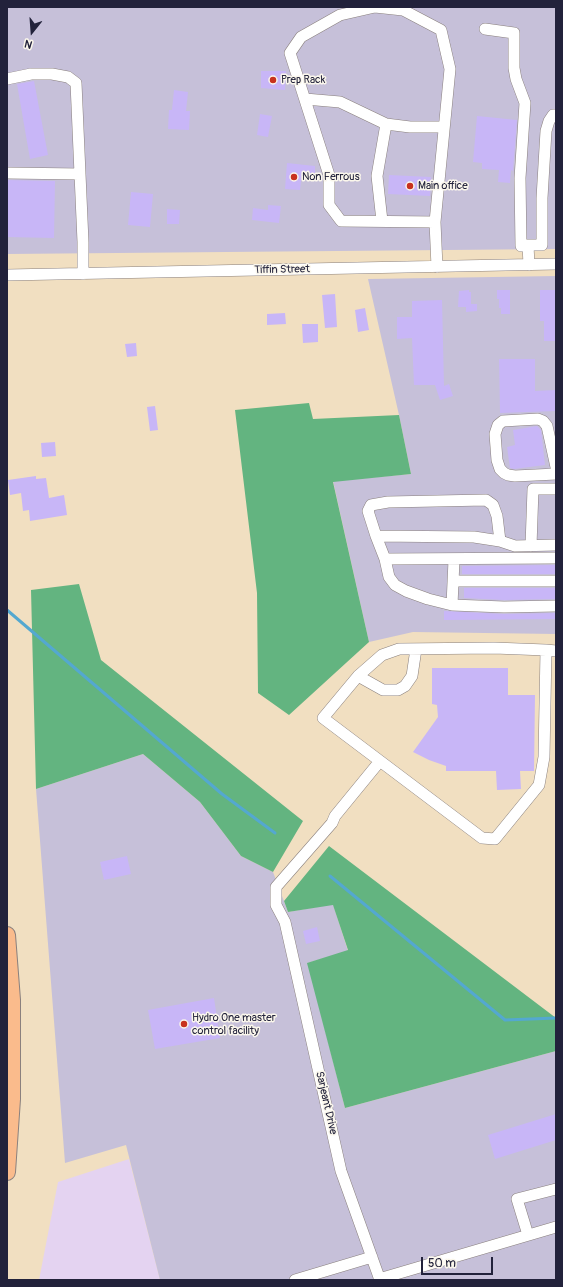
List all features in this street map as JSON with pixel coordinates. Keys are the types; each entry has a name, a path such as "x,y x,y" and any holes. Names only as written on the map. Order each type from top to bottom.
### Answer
{"highway":[{"path":"7,935 12,1000 12,1099 7,1172"}],"street":[{"path":"435,222 341,221 329,205 329,175 290,53 300,36 340,15 375,7 404,10 440,30 450,69 435,222 437,267"},
{"path":"485,29 514,33 514,68 516,79 525,103 520,178 521,246 542,245 542,198 546,131 549,121 553,115 556,115"},
{"path":"7,79 31,74 52,74 68,77 76,83 83,274"},
{"path":"305,99 340,102 386,124 410,127 444,127"},
{"path":"382,221 377,176 386,124"},
{"path":"7,173 80,174"},
{"path":"528,245 529,265"},
{"name":"Tiffin Street","path":"7,275 556,264"},
{"path":"556,467 547,426 543,421 538,419 503,421 498,425 495,434 497,460 500,469 504,473 515,476 556,474"},
{"path":"531,546 532,489 556,489"},
{"path":"500,541 497,516 493,505 486,500 388,502 371,505 368,511 385,559 389,577 395,584 406,591 428,599 452,605 504,607 556,606"},
{"path":"376,536 474,536 500,541 515,546 556,545"},
{"path":"385,559 454,560 556,558"},
{"path":"452,605 454,560"},
{"path":"453,581 556,581"},
{"path":"494,648 551,650 544,758 539,785 495,839 482,838 323,718 358,676 382,654 399,649 416,649 494,648"},
{"path":"358,676 383,690 398,690 405,686 412,676 416,649"},
{"name":"Sarjeant Drive","path":"379,1279 341,1171 285,922 276,905 276,887 332,823 335,816 380,761"},
{"path":"528,1235 517,1199 556,1189"},
{"path":"379,1279 556,1227"},
{"path":"300,1279 372,1257"}],"shaded area":[{"path":"7,7 556,7 556,249 7,254"},
{"path":"556,276 556,634 413,632 369,642 333,481 411,474 368,279"},
{"path":"143,754 200,802 241,856 273,872 288,912 333,904 348,951 308,963 345,1108 556,1051 556,1280 160,1280 126,1145 65,1163 36,789"},
{"path":"129,1159 160,1280 39,1280 58,1182"}],"green space":[{"path":"309,403 313,419 399,415 411,474 333,482 369,642 289,715 258,693 257,593 235,410"},
{"path":"79,584 101,660 303,821 273,872 241,856 200,802 143,754 36,789 31,590"},
{"path":"329,846 556,1018 556,1051 345,1108 307,963 348,950 333,905 288,912 284,901"}],"building":[{"name":"Prep Rack","path":"261,71 286,71 285,90 261,88"},
{"path":"34,81 48,155 30,159 17,84"},
{"path":"174,90 188,92 186,111 190,111 189,130 168,129 169,110 172,110"},
{"path":"260,114 272,116 268,137 257,135"},
{"path":"477,116 517,120 513,171 511,170 510,183 498,182 499,170 482,169 482,163 473,162"},
{"name":"Non Ferrous","path":"287,163 315,166 315,173 302,173 300,190 285,189"},
{"name":"Main office","path":"389,175 431,177 430,196 388,194"},
{"path":"7,180 55,181 54,238 7,237"},
{"path":"131,192 153,194 150,227 128,225"},
{"path":"268,205 281,206 279,223 252,220 253,208 268,210"},
{"path":"167,209 180,210 179,224 167,224"},
{"path":"469,290 469,292 471,292 471,304 477,304 477,311 466,312 466,307 458,307 459,291"},
{"path":"497,290 510,290 510,314 501,314 499,299 497,299"},
{"path":"540,290 556,290 556,341 544,341 544,321 540,321"},
{"path":"335,294 337,327 325,328 322,295"},
{"path":"442,300 444,386 449,384 453,396 440,400 435,385 414,385 412,338 397,339 397,317 412,317 412,301"},
{"path":"365,308 369,330 358,332 355,310"},
{"path":"285,313 286,324 267,325 267,314"},
{"path":"302,324 318,324 318,342 303,343"},
{"path":"136,343 137,356 127,357 125,344"},
{"path":"499,359 535,359 535,391 556,390 556,411 500,413"},
{"path":"155,406 158,430 150,431 147,407"},
{"path":"537,426 541,430 545,465 514,469 510,468 507,447 515,445 513,430"},
{"path":"55,442 56,456 42,457 41,443"},
{"path":"36,476 36,479 46,478 49,498 64,495 67,515 30,521 29,510 23,511 21,493 10,495 8,480"},
{"path":"556,565 556,574 462,574 462,566"},
{"path":"464,588 556,588 556,599 504,600 464,598"},
{"path":"444,611 504,614 556,613 556,619 444,620"},
{"path":"432,668 508,668 508,695 535,695 534,771 520,771 521,789 497,790 496,771 446,771 446,766 413,752 438,717 437,705 432,704"},
{"path":"127,856 131,874 104,880 100,862"},
{"path":"317,927 320,941 306,944 303,931"},
{"name":"Hydro One master control facility","path":"214,998 220,1038 155,1049 148,1010"},
{"path":"556,1114 556,1140 495,1159 488,1135"}],"waterway":[{"path":"7,610 222,794 275,833"},
{"path":"330,876 505,1020 556,1018"}],"place":[{"name":"Prep Rack","path":"273,80"},
{"name":"Non Ferrous","path":"294,177"},
{"name":"Main office","path":"410,186"},
{"name":"Hydro One master control facility","path":"184,1024"}]}
